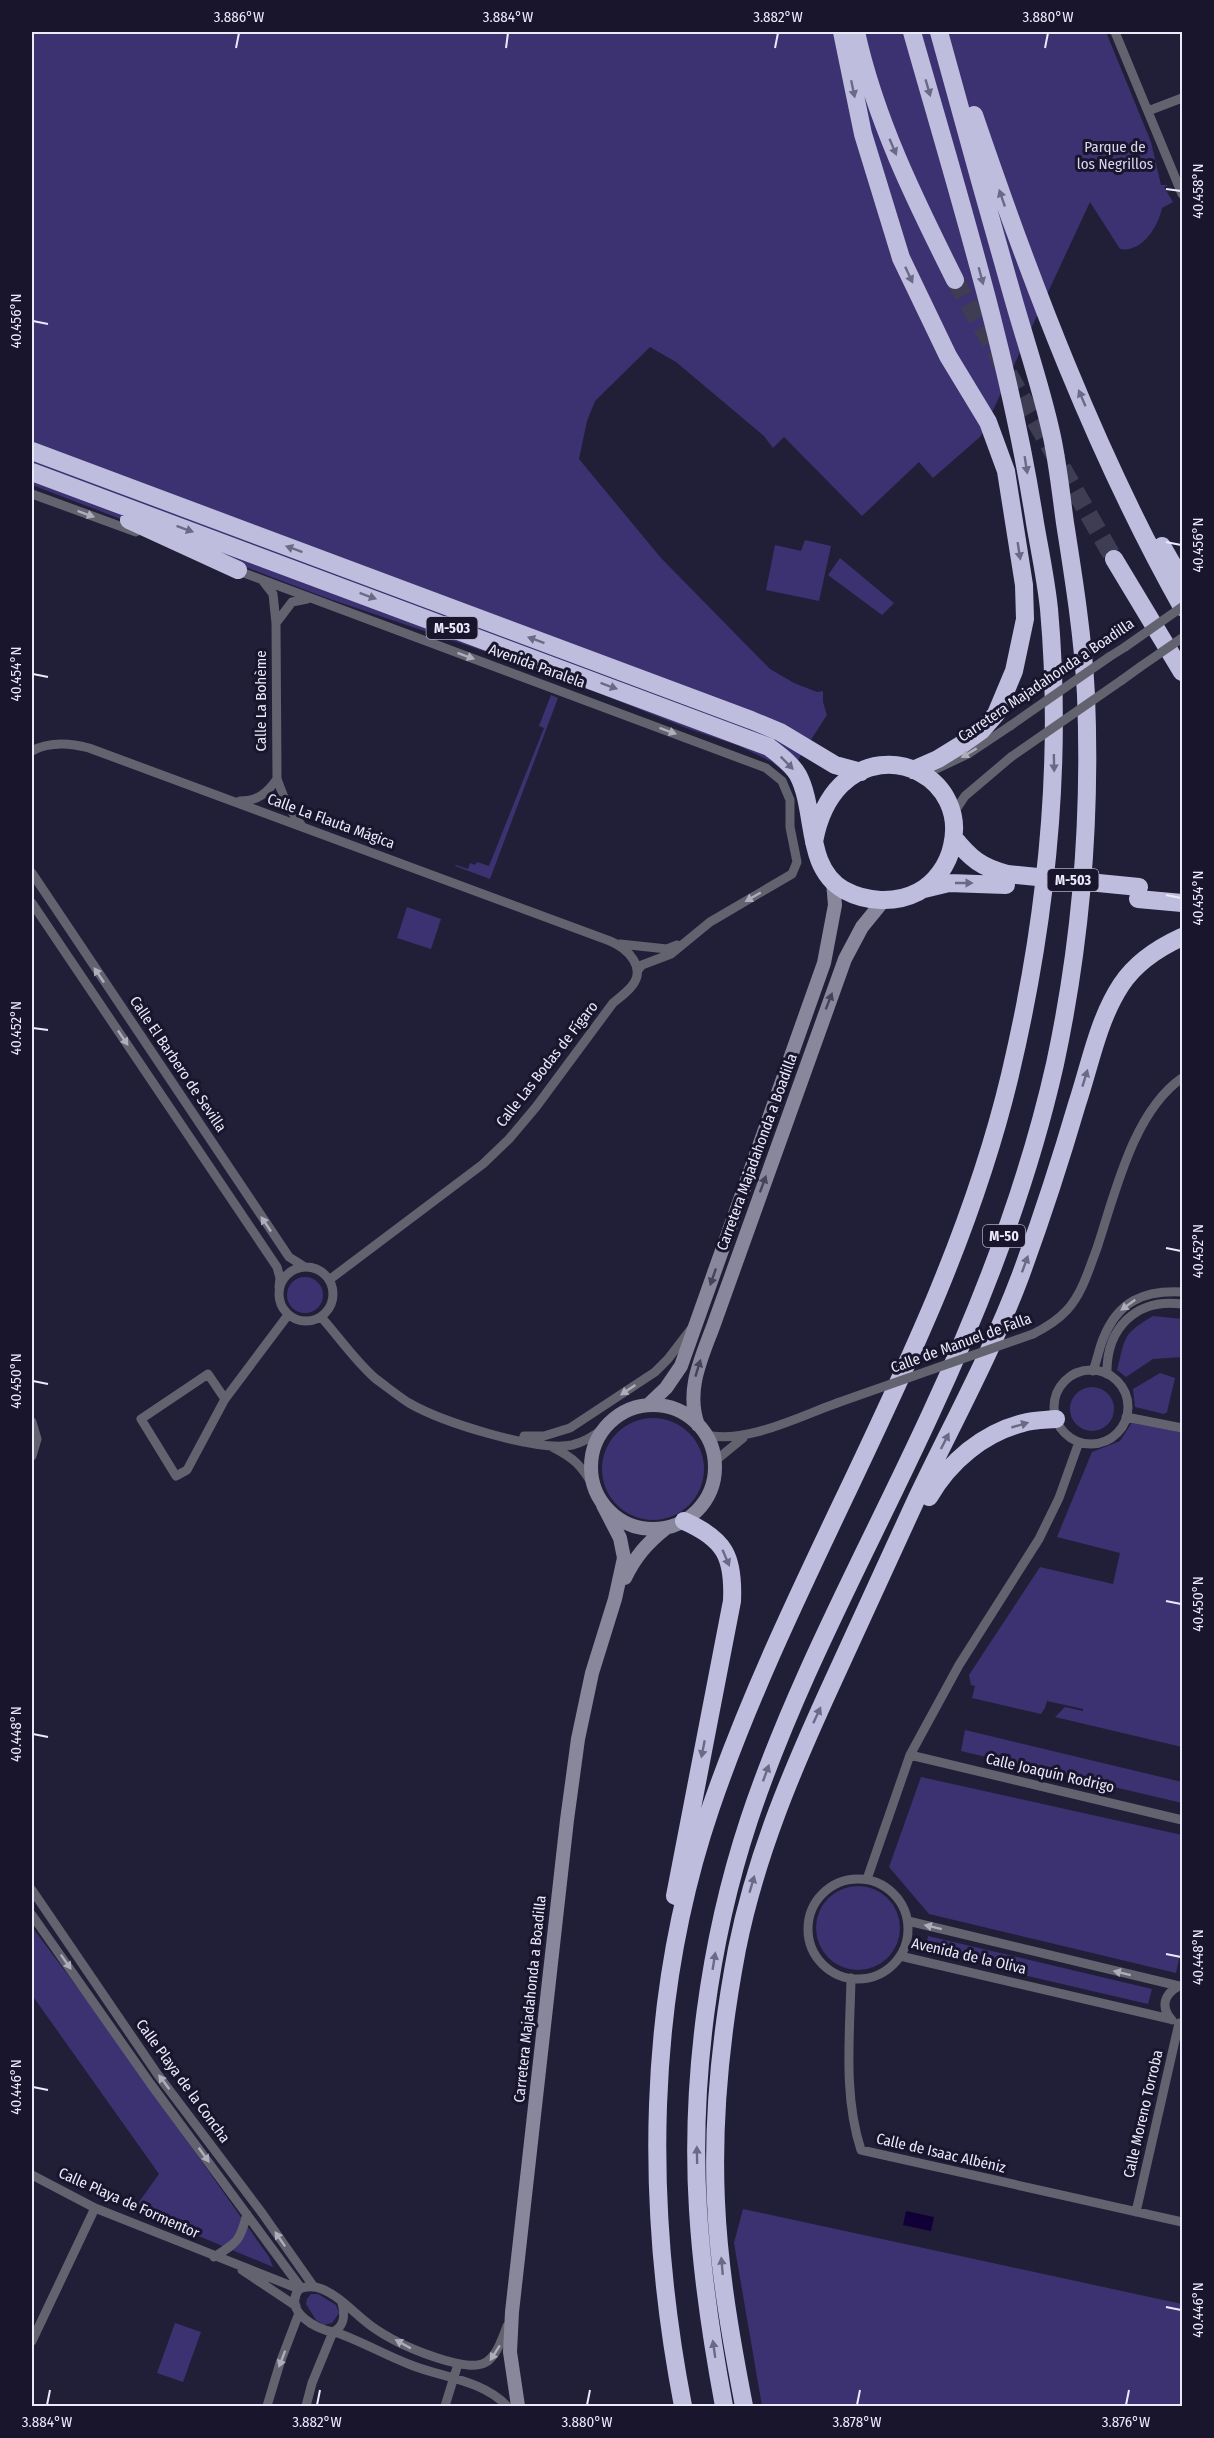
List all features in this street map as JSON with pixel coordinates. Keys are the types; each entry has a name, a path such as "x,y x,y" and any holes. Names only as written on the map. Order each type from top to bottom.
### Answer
{"highway":[{"path":"842,32 863,134 901,258 948,356 988,422 1006,471 1024,585 1025,619 1014,671 996,714 964,743 919,772 935,782 954,814 954,838 947,862 924,889"},
{"path":"856,32 883,125 914,199 955,280"},
{"name":"M-50","path":"683,2406 661,2250 656,2124 662,2034 675,1946 691,1874 711,1808 758,1685 890,1406 932,1311 970,1212 997,1126 1010,1075 1042,912 1054,778 1048,606 1023,445 981,276 912,32"},
{"name":"M-50","path":"724,2406 705,2284 698,2207 697,2131 700,2063 712,1977 731,1882 749,1820 785,1727 931,1414 972,1320 1006,1231 1054,1069 1066,1009 1080,915 1087,776 1086,691 1077,601 1052,436 939,32"},
{"path":"945,32 1021,252 1105,452 1182,607"},
{"name":"M-503","path":"32,451 751,720 789,737 835,765 861,772"},
{"path":"1105,452 1182,580"},
{"name":"M-503","path":"32,472 769,747 787,761 797,774 805,793 820,864 833,882 855,895 884,900 906,897 924,889 949,883 1006,879 1138,893 1182,903"},
{"path":"32,477 238,570"},
{"path":"1114,559 1182,672"},
{"name":"M-503","path":"814,842 827,802 841,785 861,772 889,766 919,772"},
{"name":"M-503","path":"954,838 975,862 1006,879"},
{"name":"M-503","path":"1138,893 1182,892"},
{"path":"744,2406 723,2284 716,2204 718,2089 727,2002 751,1887 771,1823 793,1768 916,1500 967,1398 1018,1281 1059,1166 1107,1012 1124,981 1134,969 1154,951 1182,937"},
{"path":"858,1628 938,1482 958,1458 978,1444 1007,1429 1023,1423 1056,1419"},
{"path":"677,2375 660,2313 649,2186 654,2032 675,1892 732,1601 733,1576 722,1547 705,1532 684,1521"}],"street":[{"path":"1116,32 1182,191"},
{"path":"1148,111 1182,98"},
{"name":"Avenida Paralela","path":"32,494 766,768 782,781 790,800 790,827 797,862 792,874 710,922 682,944"},
{"name":"Calle La Bohème","path":"261,579 273,594 276,623 277,779 287,805 302,826"},
{"path":"276,623 292,602 299,599 315,599"},
{"name":"Carretera Majadahonda a Boadilla","path":"919,772 968,754 1182,607"},
{"path":"954,814 965,796 1011,757 1182,638"},
{"name":"Calle La Flauta Mágica","path":"32,751 67,743 89,748 617,944"},
{"path":"235,801 252,801 267,793 277,779"},
{"name":"Calle El Barbero de Sevilla","path":"32,873 289,1257 304,1267"},
{"name":"Carretera Majadahonda a Boadilla","path":"648,1405 666,1388 681,1366 698,1320 824,963 835,905 833,882"},
{"name":"Carretera Majadahonda a Boadilla","path":"702,1430 693,1410 692,1395 697,1371 710,1333 845,958 866,922 884,900"},
{"name":"Calle El Barbero de Sevilla","path":"32,903 277,1267 280,1278 279,1287"},
{"path":"617,944 666,949 682,944"},
{"path":"617,944 628,951 636,962 637,971"},
{"path":"637,971 642,965 671,954 682,944"},
{"name":"Calle Las Bodas de Fígaro","path":"329,1280 483,1164 509,1138 613,1003 633,986 637,971"},
{"name":"Calle de Manuel de Falla","path":"702,1430 720,1438 747,1435 1033,1334 1052,1324 1067,1310 1077,1296 1090,1268 1130,1150 1145,1121 1159,1101 1182,1078"},
{"path":"304,1267 318,1270 329,1280 333,1296 332,1304 321,1317 304,1322 288,1315 279,1302 279,1287 289,1273 304,1267"},
{"path":"1094,1371 1103,1339 1120,1310 1144,1295 1164,1291 1182,1292"},
{"path":"1107,1374 1112,1341 1131,1316 1148,1305 1165,1302 1182,1304"},
{"path":"225,1400 208,1374 141,1419 176,1476 187,1470 225,1400 288,1315"},
{"path":"321,1317 374,1377 409,1403 448,1420 506,1437 549,1446 571,1445 587,1441 616,1416 632,1409 648,1405 667,1407 684,1413 702,1430 715,1461 714,1479 708,1495 698,1510 684,1521 666,1528 648,1529 631,1525 615,1517 603,1505 582,1467 571,1457 549,1446"},
{"path":"506,1437 544,1436 570,1428 655,1372 698,1320"},
{"path":"1094,1371 1107,1374 1122,1388 1127,1414 1123,1426 1115,1436 1104,1442 1091,1444 1079,1442 1061,1429 1056,1419 1054,1407 1056,1395 1071,1377 1082,1372 1094,1371"},
{"path":"1127,1414 1182,1426"},
{"path":"32,1422 37,1439 33,1451"},
{"path":"594,1487 590,1466 594,1446 604,1428"},
{"name":"Calle de Manuel de Falla","path":"715,1461 747,1435"},
{"path":"867,1879 910,1755 959,1665 1039,1539 1059,1498 1079,1442"},
{"name":"Carretera Majadahonda a Boadilla","path":"518,2406 510,2352 512,2312 576,1751 592,1673 615,1599 624,1558 620,1538 603,1505"},
{"name":"Carretera Majadahonda a Boadilla","path":"615,1599 635,1558 666,1528"},
{"name":"Calle Joaquín Rodrigo","path":"910,1755 1182,1820"},
{"path":"851,1978 836,1974 823,1964 813,1951 808,1936 808,1920 814,1905 823,1893 836,1883 852,1879 867,1879 882,1884 894,1894 903,1906 908,1921 907,1939 900,1956"},
{"name":"Calle Playa de la Concha","path":"32,1890 158,2075 314,2287"},
{"path":"33,1918 46,1910"},
{"name":"Calle Playa de la Concha","path":"33,1918 300,2289"},
{"name":"Avenida de la Oliva","path":"908,1921 1181,1986"},
{"name":"Avenida de la Oliva","path":"851,1978 865,1978 879,1974 891,1967 900,1956 1177,2022"},
{"name":"Calle de Isaac Albéniz","path":"851,1978 849,2070 855,2131 861,2150 1182,2222"},
{"name":"Calle Moreno Torroba","path":"1136,2211 1177,2022 1165,2010 1165,2000 1170,1991 1181,1986"},
{"name":"Calle Playa de Formentor","path":"32,2175 95,2208 214,2257 276,2278 300,2289"},
{"path":"32,2341 95,2208"},
{"path":"214,2257 236,2243 243,2230 247,2214"},
{"name":"Calle Playa de Formentor","path":"232,2264 298,2310"},
{"path":"267,2406 298,2310 296,2296 300,2289 314,2287 323,2290 377,2330 417,2352 471,2367 483,2366 491,2361 500,2348 512,2312"},
{"path":"306,2406 312,2384 334,2332 344,2319 342,2303"},
{"path":"298,2310 312,2326 334,2332 411,2365 473,2384 492,2392 507,2406"},
{"path":"445,2406 458,2364"}],"green space":[{"name":"Parque de los Negrillos","path":"32,32 1106,32 1151,142 1161,185 1168,185 1164,187 1173,202 1162,208 1153,230 1142,243 1128,249 1120,249 1090,202 981,436 933,478 919,462 862,516 784,437 773,448 764,436 676,362 650,347 595,401 587,421 579,459 661,558 770,669 794,683 817,692 823,691 823,702 827,715 788,775 772,762 739,746 689,729 545,672 324,597 32,485"},
{"path":"805,540 831,546 819,601 766,590 775,545 801,551"},
{"path":"840,558 894,603 882,615 828,575"},
{"path":"551,695 558,698 490,879 455,866 468,869 470,863 475,865 477,862 489,866 544,728 539,726"},
{"path":"407,907 441,919 431,949 397,938"},
{"path":"305,1277 318,1282 323,1295 318,1308 305,1313 292,1308 287,1295 292,1282"},
{"path":"1153,1316 1182,1319 1182,1357 1153,1359 1126,1377 1117,1370 1124,1343 1130,1332"},
{"path":"1160,1373 1175,1378 1167,1412 1164,1414 1135,1407 1133,1389"},
{"path":"1092,1387 1107,1394 1114,1409 1107,1424 1092,1431 1077,1424 1070,1409 1077,1394"},
{"path":"653,1418 673,1422 689,1433 700,1449 704,1469 700,1489 689,1505 673,1516 653,1520 633,1516 617,1505 606,1489 602,1469 606,1449 617,1433 633,1422"},
{"path":"1133,1421 1182,1433 1182,1747 1055,1717 1065,1707 1083,1711 1083,1709 1047,1701 1041,1714 972,1698 975,1686 971,1685 969,1675 1040,1567 1113,1584 1120,1553 1057,1537 1092,1452 1120,1441"},
{"path":"965,1730 1182,1782 1182,1803 961,1751"},
{"path":"921,1777 1182,1835 1182,1945 1176,1973 929,1914 889,1867"},
{"path":"850,1886 866,1886 882,1893 893,1904 900,1920 897,1944 888,1958 866,1970 850,1970 834,1963 823,1952 816,1936 816,1920 823,1904 834,1893"},
{"path":"32,1927 104,2023 269,2257 273,2267 134,2209 159,2174 32,1995"},
{"path":"928,1936 1152,1989 1148,2004 925,1952"},
{"path":"743,2209 1182,2304 1182,2406 762,2406 734,2243"},
{"path":"311,2294 318,2294 336,2305 339,2313 332,2323 324,2325 316,2320 306,2304"},
{"path":"175,2323 201,2332 183,2382 157,2373"}],"shaded area":[{"path":"906,2211 934,2217 931,2231 903,2225"}],"tunnel":[{"path":"955,280 1114,559"}]}
